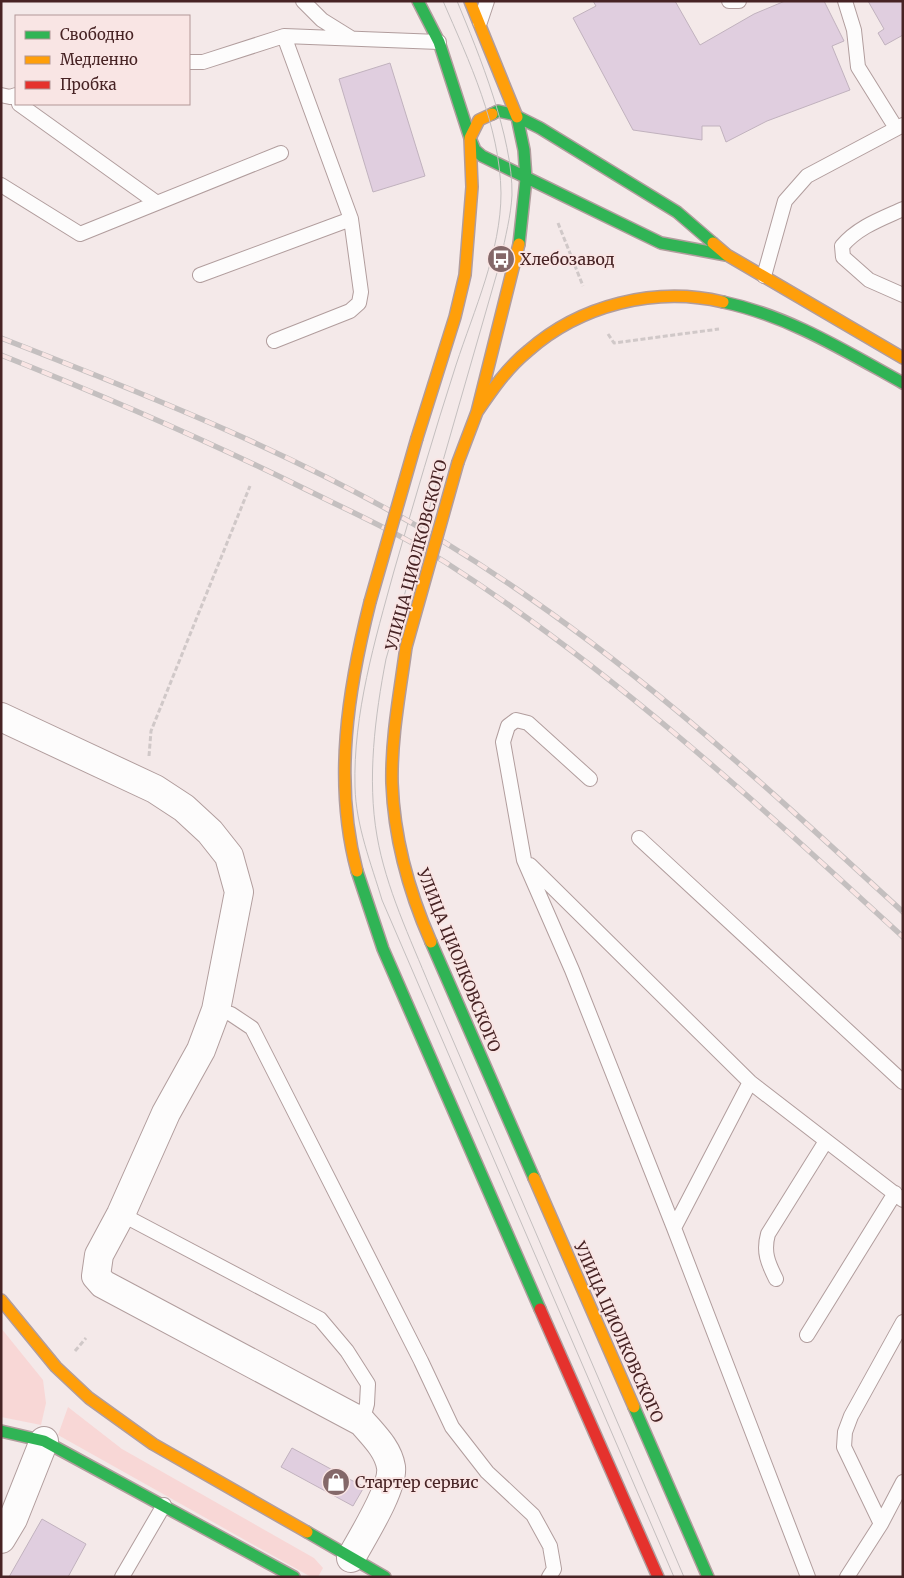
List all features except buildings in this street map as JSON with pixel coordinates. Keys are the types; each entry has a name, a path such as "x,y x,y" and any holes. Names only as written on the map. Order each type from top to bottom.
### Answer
{"main road":[{"path":"418,1 439,42 470,138 475,150 482,156 661,243 727,255"},
{"name":"УЛИЦА ЦИОЛКОВСКОГО","path":"470,1 517,117 526,179 518,252 477,412 458,462 406,647 393,777 395,823 404,867 426,931 708,1577"},
{"path":"470,138 479,120 489,113 498,111 517,117 540,128 677,212 727,255 903,358"},
{"name":"УЛИЦА ЦИОЛКОВСКОГО","path":"470,138 472,187 465,275 455,317 416,438 370,602 352,677 344,772 348,829 360,882 383,949 658,1577"},
{"path":"477,412 489,392 517,361 551,333 593,310 639,298 663,295 687,295 746,306 779,318 825,340 903,384"},
{"path":"1,1300 56,1367 90,1398 153,1444 348,1564 385,1577"},
{"path":"1,1431 44,1441 164,1504 294,1577"}],"street":[{"path":"1,717 155,789 184,808 210,832 229,856 239,892 216,1010 201,1050 166,1113 96,1265 96,1276 103,1284 362,1422 383,1446 391,1468 383,1498 348,1564"},
{"path":"1,1539 13,1519 44,1441"}],"lane":[{"path":"303,1 322,20 352,39"},
{"path":"480,22 487,1"},
{"path":"730,1 739,1"},
{"path":"764,276 785,201 807,176 899,126 858,67 854,30 845,1"},
{"path":"274,341 350,311 359,303 361,292 351,220 284,36"},
{"path":"190,62 203,62 284,36 439,42"},
{"path":"23,105 157,203"},
{"path":"1,185 80,234 281,153"},
{"path":"903,209 851,235 842,246 843,257 869,280 903,295"},
{"path":"200,275 351,220"},
{"path":"590,779 528,723 516,720 508,726 503,742 524,860 572,970 674,1228 808,1577"},
{"path":"639,838 903,1082"},
{"path":"524,860 750,1082 899,1196 807,1335"},
{"path":"216,1010 231,1014 252,1028 421,1360 452,1427 487,1472 533,1515 550,1546 554,1569 549,1577"},
{"path":"674,1228 750,1082"},
{"path":"776,1279 766,1260 764,1248 768,1234 826,1142"},
{"path":"121,1214 320,1319 347,1351 368,1384 368,1404 362,1422"},
{"path":"881,1524 844,1447 845,1432 851,1416 903,1322"},
{"path":"847,1577 881,1524 903,1482"},
{"path":"122,1577 164,1504"}],"path":[{"path":"560,231 593,310 614,343 720,329"},
{"path":"155,789 148,750 151,731 250,486"},
{"path":"72,1354 86,1338"}],"shaded area":[{"path":"1,1328 43,1380 46,1403 41,1425 1,1417"},
{"path":"68,1407 122,1449 314,1558 323,1568 318,1577 311,1577 58,1435"}],"tram line":[{"path":"443,1 473,70 489,119 499,168 500,215 492,258 432,442 373,650 361,705 355,760 358,816 382,900 674,1577"},
{"path":"457,1 484,70 501,122 511,172 512,195 501,259 386,659 374,748 373,792 377,836 392,894 430,987 684,1577"}],"railway":[{"path":"1,338 171,406 282,456 391,511 507,582 626,669 682,715 903,912"},
{"path":"1,355 116,402 230,453 376,524 445,562 507,603 625,692 738,788 903,937"}],"traffic: fast":[{"path":"418,1 439,42 470,138"},
{"path":"492,114 498,111 512,114 540,128 677,212 713,243"},
{"path":"517,117 524,150 526,179 519,244"},
{"path":"470,138 475,150 482,156 661,243 726,255"},
{"path":"723,302 747,308 794,325 903,383"},
{"path":"357,871 383,949 540,1309"},
{"path":"431,942 534,1178"},
{"path":"634,1407 708,1577"},
{"path":"1,1431 44,1441 294,1577"},
{"path":"307,1532 385,1577"}],"traffic: slow":[{"path":"470,1 517,117"},
{"path":"417,438 455,317 465,275 472,187 470,138 479,120 492,114"},
{"path":"713,243 727,255 903,358"},
{"path":"458,462 477,412 519,244"},
{"path":"477,412 500,380 528,351 549,335 595,311 645,298 671,296 723,302"},
{"path":"370,602 417,438"},
{"path":"406,647 458,462"},
{"path":"357,871 346,804 346,736 355,668 370,602"},
{"path":"406,647 393,749 393,803 404,864 416,904 431,942"},
{"path":"534,1178 634,1407"},
{"path":"1,1300 56,1367 89,1398 153,1444 307,1532"}],"traffic: jam":[{"path":"540,1309 658,1577"}],"place":[{"name":"Хлебозавод","path":"501,259"},
{"name":"Стартер сервис","path":"336,1482"}]}
